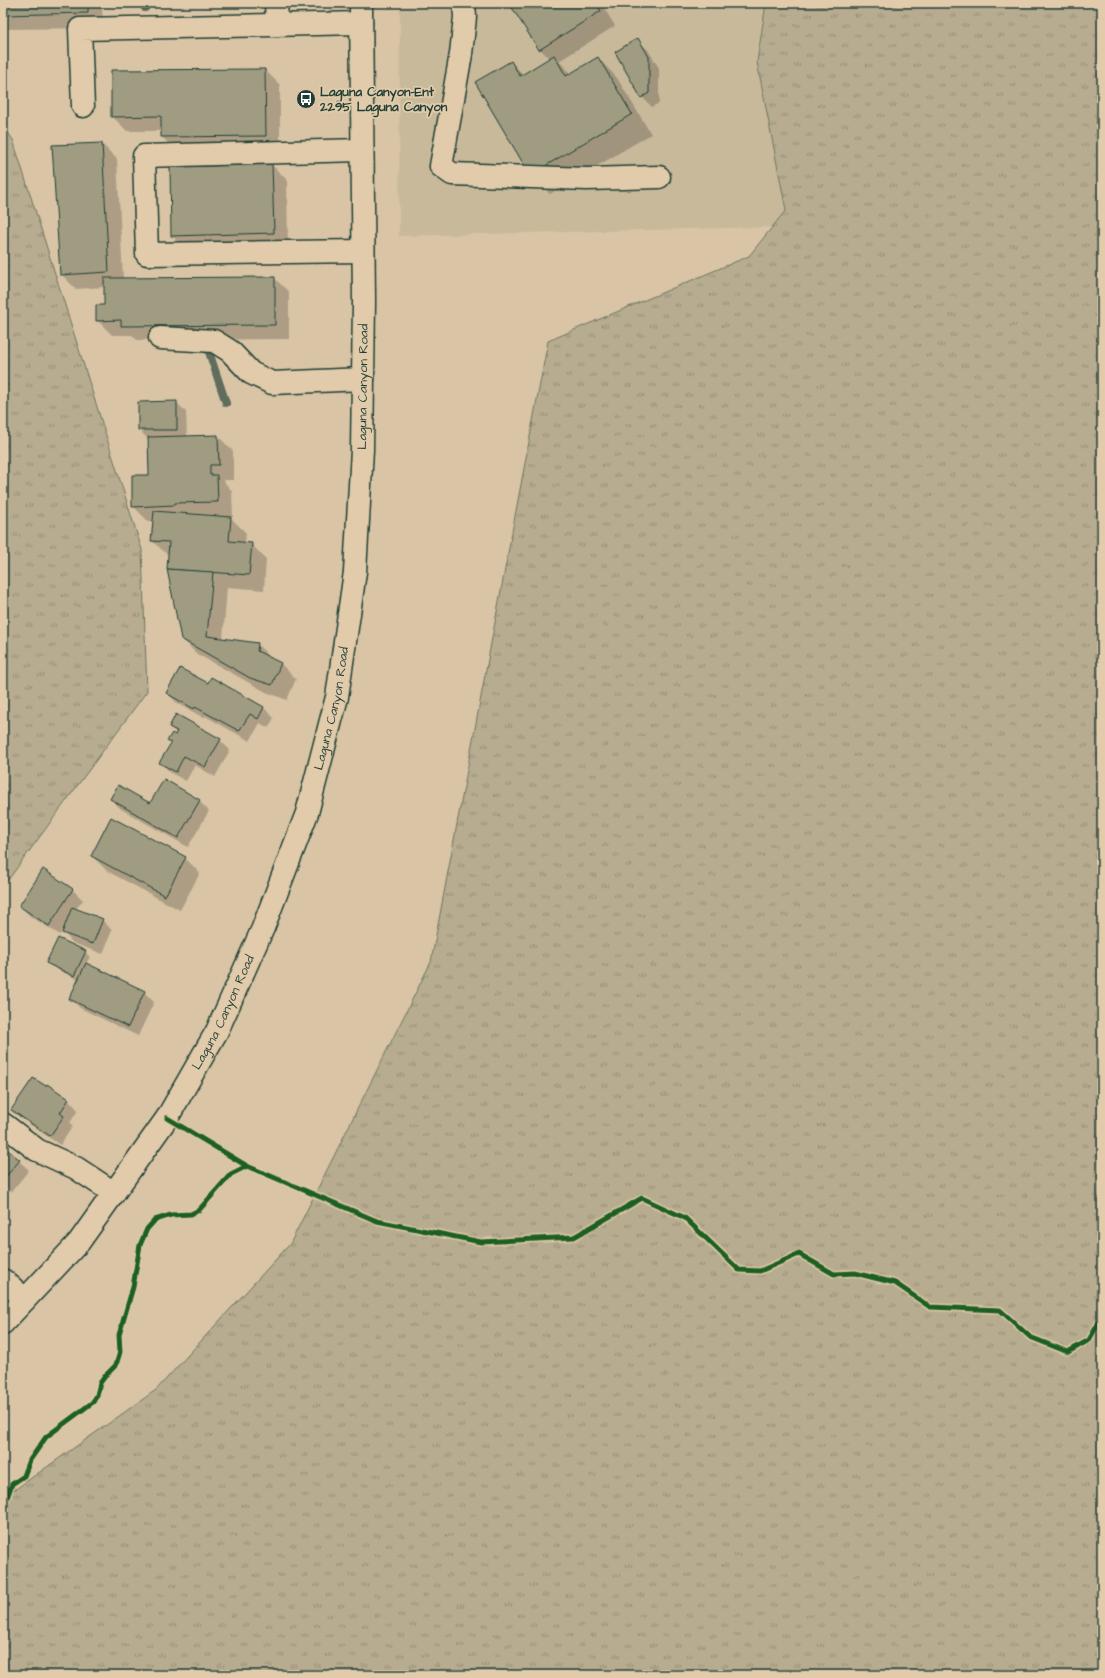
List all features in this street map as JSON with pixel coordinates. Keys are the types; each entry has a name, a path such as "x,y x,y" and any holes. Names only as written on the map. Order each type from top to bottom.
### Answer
{"main road":[{"path":"276,3 277,25"},
{"path":"464,3 465,17 461,54 441,166 452,174 587,179 659,177"},
{"path":"83,106 80,29 277,25 361,13"},
{"name":"Laguna Canyon Road","path":"3,1323 79,1242 167,1118 217,1031 262,928 306,813 337,698 355,572 362,450 363,379 361,13"},
{"path":"362,150 144,156 147,254 363,251"},
{"path":"160,338 214,341 230,351 251,374 272,383 363,379"},
{"path":"3,1124 37,1150 76,1168 114,1193"},
{"path":"3,1280 25,1299"}],"shaded area":[{"path":"400,3 765,3 757,62 786,210 773,227 399,236"}],"green space":[{"path":"766,3 1102,3 1102,1675 3,1675 3,1498 156,1390 290,1244 431,962 548,341 749,256 786,210 757,62"},
{"path":"3,125 13,140 142,550 147,691 8,880 3,883"}],"building":[{"path":"3,3 88,3 88,13 3,15"},
{"path":"509,3 596,3 601,11 539,50"},
{"path":"638,38 649,57 649,93 641,98 615,52"},
{"path":"554,55 566,76 598,57 632,114 530,175 475,82 511,61 520,76"},
{"path":"265,69 266,136 161,137 161,116 111,117 111,70"},
{"path":"102,143 109,272 60,275 52,145"},
{"path":"272,164 274,233 171,236 170,167"},
{"path":"275,277 275,325 121,326 121,320 96,321 96,305 104,305 104,278"},
{"path":"177,401 177,430 138,430 138,402"},
{"path":"218,435 219,465 210,465 210,475 217,475 218,502 175,503 175,505 132,507 132,475 149,475 148,437"},
{"path":"154,511 231,517 229,541 252,543 249,575 167,569 169,542 151,541"},
{"path":"167,569 213,572 207,636 258,643 257,651 281,663 272,685 250,678 181,639"},
{"path":"180,668 208,683 211,677 264,707 258,719 250,714 239,731 195,707 194,709 166,693"},
{"path":"176,714 221,739 205,767 184,756 176,772 159,763 171,743 167,741 172,733 175,735 177,731 169,727"},
{"path":"164,779 200,800 178,838 110,799 118,785 150,803"},
{"path":"111,817 186,857 165,896 91,856"},
{"path":"43,869 73,889 49,926 19,906"},
{"path":"72,907 103,919 93,944 62,933"},
{"path":"58,938 86,951 74,976 46,963"},
{"path":"86,963 145,991 128,1027 69,999"},
{"path":"33,1078 46,1086 47,1084 69,1099 60,1113 64,1116 50,1136 11,1110"},
{"path":"3,1146 20,1160 3,1180"}],"waterway":[{"path":"144,3 145,8"},
{"path":"209,352 226,403"}],"cycle path":[{"path":"167,1118 247,1166"},
{"path":"3,1509 12,1484 24,1476 30,1460 46,1437 93,1402 97,1395 100,1383 116,1365 120,1352 119,1335 133,1287 140,1245 147,1229 155,1220 171,1215 191,1214 199,1210 231,1174 247,1166 377,1221 481,1242 574,1237 642,1198 685,1218 739,1270 760,1271 799,1254 834,1274 855,1273 895,1283 930,1307 1000,1310 1030,1337 1068,1352 1089,1340 1102,1317"}],"place":[{"name":"Laguna Canyon-Ent 2295 Laguna Canyon","path":"306,99"}]}
